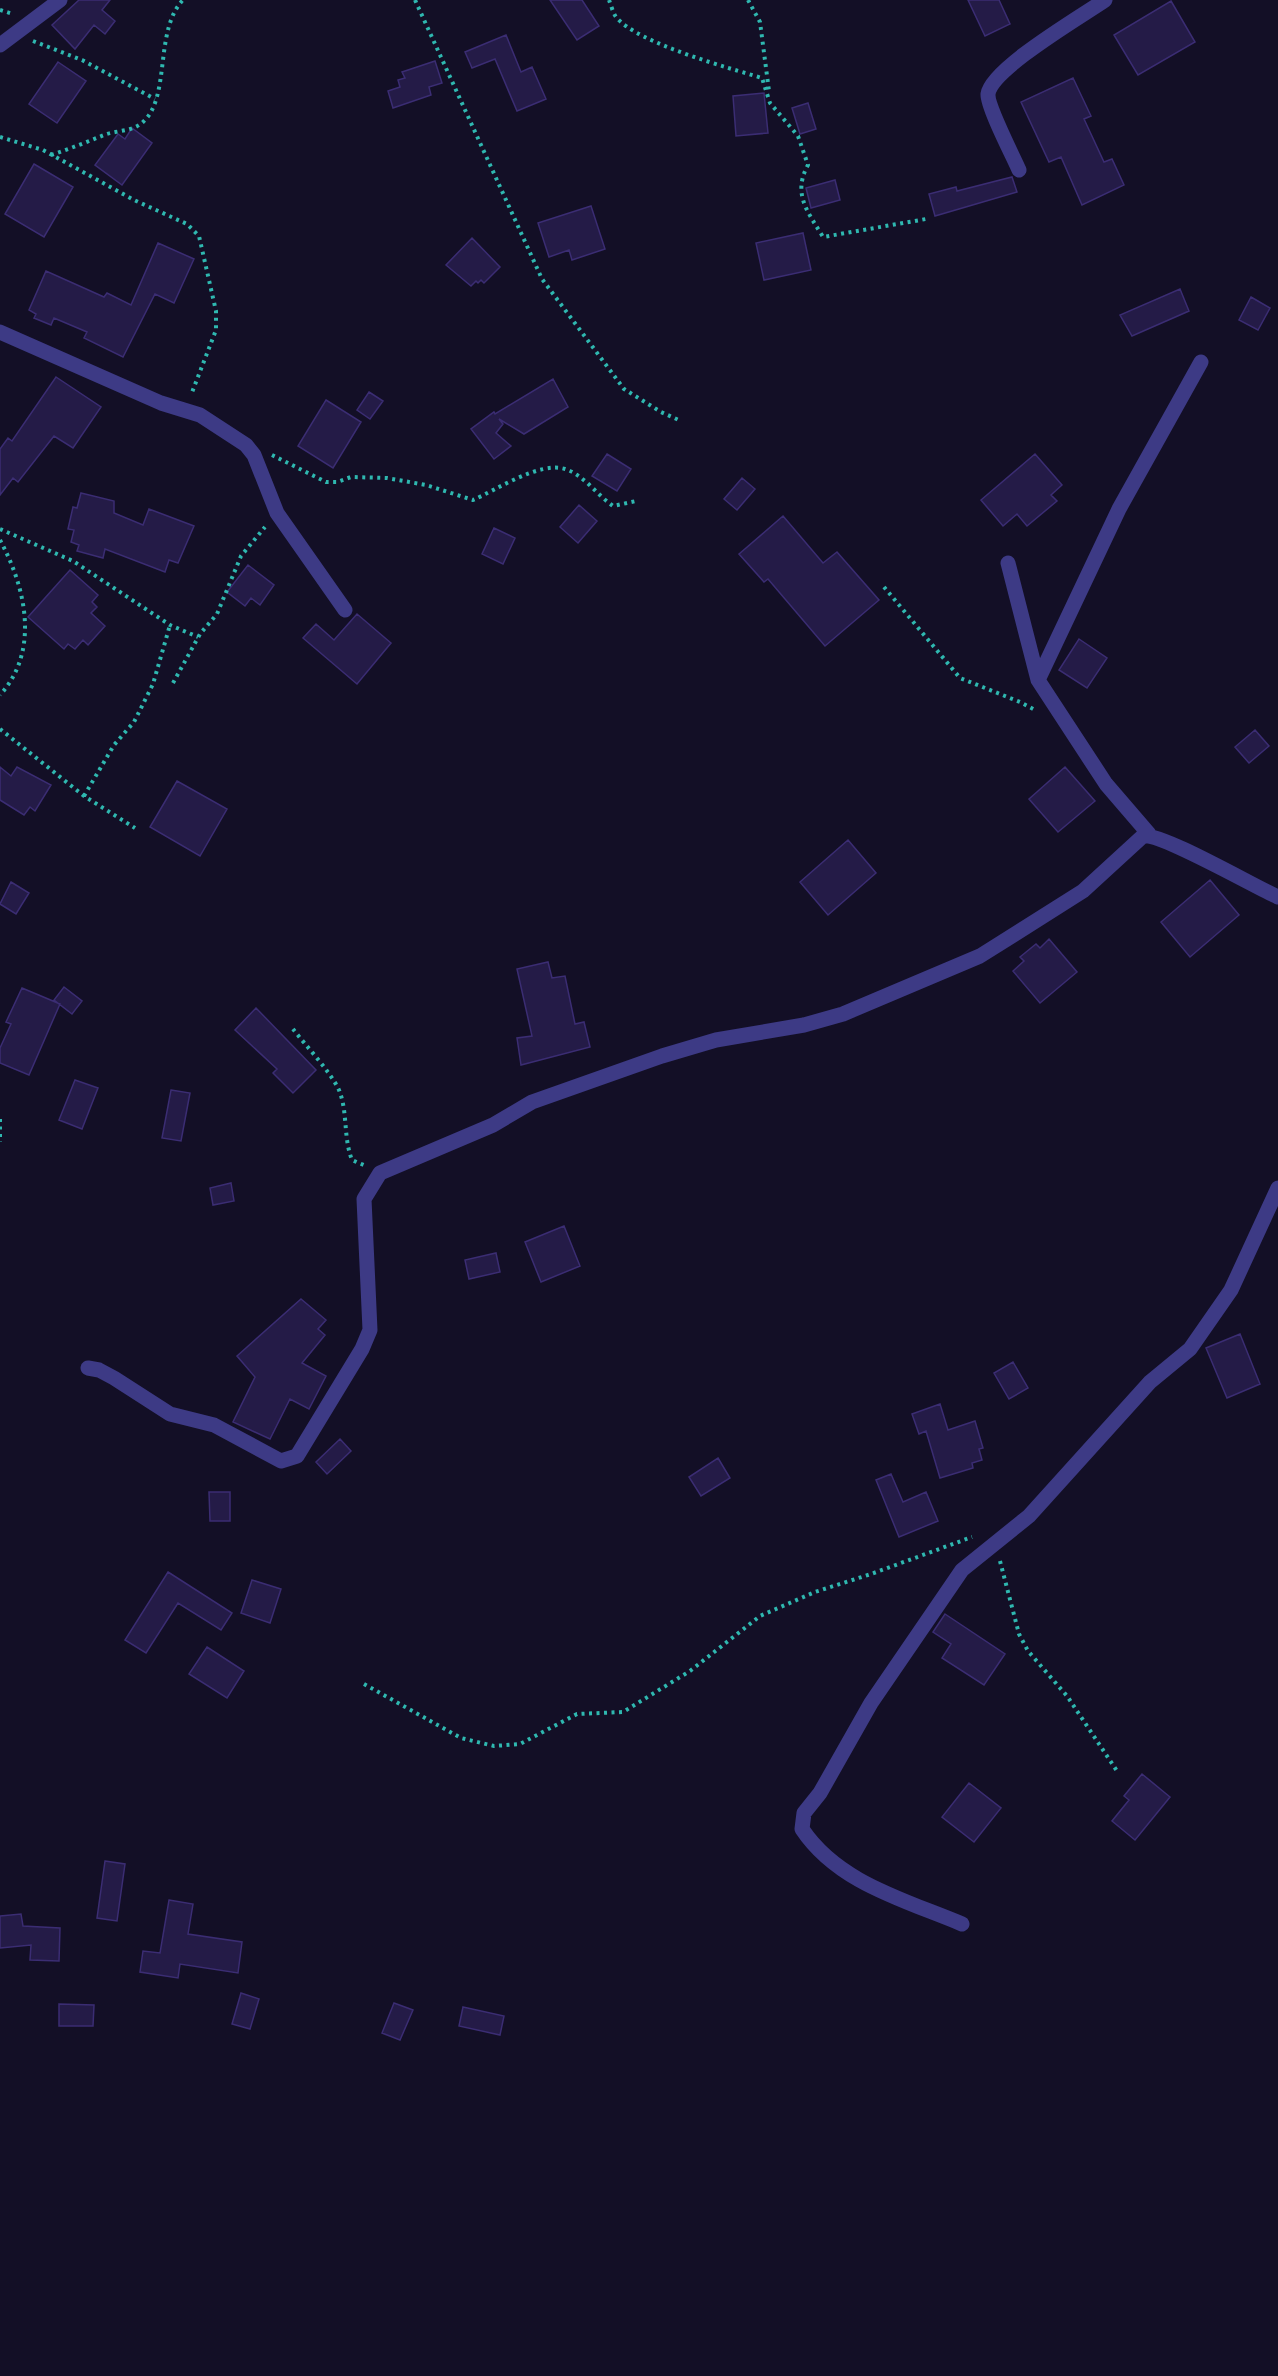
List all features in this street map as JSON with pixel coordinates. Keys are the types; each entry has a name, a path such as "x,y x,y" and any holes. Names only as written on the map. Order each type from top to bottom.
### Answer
{"street":[{"path":"4,40 60,0"},
{"path":"1019,170 989,101 991,84 1011,63 1105,0"},
{"path":"0,332 161,404 200,415 246,445 254,455 277,513 345,610"},
{"path":"1038,680 1119,509 1201,362"},
{"path":"1008,563 1038,680 1106,784 1149,834 1278,897"},
{"path":"88,1368 99,1370 114,1378 170,1414 214,1425 281,1461 297,1456 357,1359 370,1330 364,1199 380,1173 493,1125 532,1102 662,1056 716,1040 804,1025 843,1014 980,956 1083,891 1136,840 1149,834"},
{"path":"962,1924 848,1876 814,1848 802,1829 804,1813 820,1793 871,1703 962,1570 1029,1516 1150,1382 1190,1349 1231,1290 1278,1188"}],"path":[{"path":"51,155 107,134 127,131 144,122 155,99 170,16 183,0"},
{"path":"415,0 543,279 624,389 661,412 681,421"},
{"path":"609,0 616,17 636,32 710,63 762,78 770,103 798,136 808,165 800,180 802,197 823,237 926,219"},
{"path":"748,0 760,22 770,103"},
{"path":"4,40 34,41 82,60 155,99"},
{"path":"0,137 51,155 134,200 187,224 199,236 216,310 216,330 185,410"},
{"path":"246,445 275,455 326,482 337,482 351,477 387,478 426,485 473,500 537,469 564,469 588,484 597,495 613,506 636,501"},
{"path":"173,683 198,637 217,614 241,556 277,513"},
{"path":"0,529 73,561 170,625 198,637"},
{"path":"0,540 14,566 27,630 20,666 0,695"},
{"path":"884,587 960,678 1020,702 1040,714"},
{"path":"84,796 114,745 134,722 153,684 170,625"},
{"path":"0,729 84,796 135,828"},
{"path":"293,1029 338,1089 352,1160 380,1173"},
{"path":"0,1119 0,1142"},
{"path":"364,1684 461,1738 494,1746 520,1744 578,1714 623,1712 690,1671 760,1616 815,1592 978,1535"},
{"path":"996,1542 1018,1634 1028,1651 1067,1696 1117,1771"}],"building":[{"path":"79,0 110,0 102,10 115,21 105,34 94,25 75,49 52,25"},
{"path":"550,0 582,0 599,26 577,40"},
{"path":"968,0 999,0 1010,24 985,36"},
{"path":"1171,1 1195,42 1138,75 1114,35"},
{"path":"506,35 521,72 532,67 546,99 517,111 495,59 472,68 465,52"},
{"path":"435,61 442,83 429,87 431,95 393,108 388,91 400,87 398,80 405,78 402,72"},
{"path":"58,62 86,81 57,123 29,104"},
{"path":"1073,78 1091,116 1084,119 1104,162 1112,159 1124,185 1082,205 1061,157 1049,162 1021,102"},
{"path":"764,93 768,133 736,136 733,96"},
{"path":"808,103 816,129 800,134 792,108"},
{"path":"132,128 152,143 122,185 95,165 118,134 125,139"},
{"path":"34,164 73,187 44,237 5,214"},
{"path":"1012,177 1017,192 935,216 929,194 956,187 957,191"},
{"path":"835,180 840,200 811,208 806,188"},
{"path":"591,206 605,249 572,260 569,250 549,257 538,223"},
{"path":"803,233 811,270 764,280 756,243"},
{"path":"472,238 500,267 484,283 481,280 478,283 476,281 471,286 446,265"},
{"path":"158,243 194,259 174,303 155,294 123,357 84,338 87,332 54,318 51,325 34,318 36,314 29,310 46,271 104,297 107,293 131,305"},
{"path":"1180,289 1189,311 1132,336 1120,315"},
{"path":"1251,297 1270,308 1258,330 1239,320"},
{"path":"56,377 101,407 73,448 54,436 18,482 13,478 0,495 0,449 8,438 12,441"},
{"path":"553,379 568,407 524,434 499,419 503,424 496,433 511,446 494,459 471,429 494,412 495,414"},
{"path":"369,392 383,401 370,419 357,410"},
{"path":"326,400 361,422 333,468 298,446"},
{"path":"607,454 631,469 617,491 592,476"},
{"path":"1035,454 1062,485 1051,495 1057,501 1027,526 1017,514 1003,526 981,500"},
{"path":"742,478 755,489 737,510 724,499"},
{"path":"81,493 114,501 114,513 143,525 149,509 194,526 178,563 169,560 165,572 105,549 103,558 77,551 79,545 71,542 74,530 68,529 73,507 77,508"},
{"path":"579,505 597,521 578,543 560,527"},
{"path":"783,516 823,563 837,552 879,600 825,646 768,579 764,582 739,554"},
{"path":"494,528 515,538 503,564 482,554"},
{"path":"248,565 274,585 260,605 251,598 245,606 227,592"},
{"path":"70,570 98,595 92,602 97,607 91,613 105,626 88,645 83,640 75,649 68,644 64,649 28,617"},
{"path":"357,614 391,643 357,684 303,638 316,624 334,640"},
{"path":"1079,639 1107,658 1087,688 1059,670"},
{"path":"1255,730 1269,746 1249,763 1235,747"},
{"path":"0,767 11,776 17,767 51,785 35,811 30,807 24,815 0,800"},
{"path":"1065,767 1095,801 1058,832 1029,799"},
{"path":"177,781 227,809 200,856 150,827"},
{"path":"848,840 876,873 828,915 800,882"},
{"path":"1210,880 1239,915 1190,957 1161,922"},
{"path":"11,882 29,893 16,914 0,904"},
{"path":"1049,939 1077,972 1040,1003 1013,971 1024,961 1020,957 1036,944 1040,948"},
{"path":"548,962 552,978 565,976 575,1024 584,1022 590,1047 521,1065 517,1038 532,1036 517,969"},
{"path":"64,987 82,1001 72,1014 54,1000"},
{"path":"22,988 60,1004 29,1075 0,1063 0,1048 11,1024 6,1022"},
{"path":"256,1008 316,1070 293,1093 273,1073 277,1069 235,1030"},
{"path":"75,1080 98,1088 82,1129 59,1120"},
{"path":"171,1090 190,1093 181,1141 162,1138"},
{"path":"231,1183 234,1201 213,1205 210,1188"},
{"path":"564,1226 580,1266 541,1282 525,1242"},
{"path":"496,1253 500,1272 469,1279 465,1260"},
{"path":"301,1299 326,1320 318,1329 325,1335 302,1363 326,1376 309,1409 290,1399 270,1439 233,1422 255,1377 237,1356"},
{"path":"1240,1334 1260,1384 1227,1398 1206,1348"},
{"path":"1013,1362 1028,1388 1009,1399 994,1373"},
{"path":"940,1404 948,1430 975,1421 983,1448 979,1449 982,1460 972,1463 973,1468 940,1478 926,1431 919,1434 912,1414"},
{"path":"340,1439 351,1451 327,1474 316,1462"},
{"path":"718,1458 730,1478 701,1496 689,1477"},
{"path":"891,1474 903,1502 926,1492 938,1521 899,1537 876,1480"},
{"path":"209,1492 230,1492 230,1521 210,1521"},
{"path":"168,1572 232,1613 221,1630 178,1603 146,1653 125,1640"},
{"path":"252,1580 281,1589 270,1623 241,1613"},
{"path":"945,1614 1005,1654 984,1685 942,1658 951,1644 933,1632"},
{"path":"207,1647 244,1671 227,1698 189,1674"},
{"path":"1142,1774 1170,1797 1135,1840 1112,1821 1129,1800 1124,1796"},
{"path":"969,1783 1001,1808 974,1842 942,1817"},
{"path":"105,1861 125,1864 117,1921 97,1918"},
{"path":"169,1900 193,1904 188,1934 242,1942 238,1973 180,1964 178,1978 140,1972 143,1951 160,1953"},
{"path":"21,1914 23,1926 60,1928 59,1961 30,1960 31,1945 0,1948 0,1916"},
{"path":"241,1993 259,1999 250,2029 232,2024"},
{"path":"394,2003 413,2010 400,2040 382,2033"},
{"path":"59,2004 94,2005 93,2026 59,2026"},
{"path":"463,2007 504,2016 500,2035 459,2026"}]}
